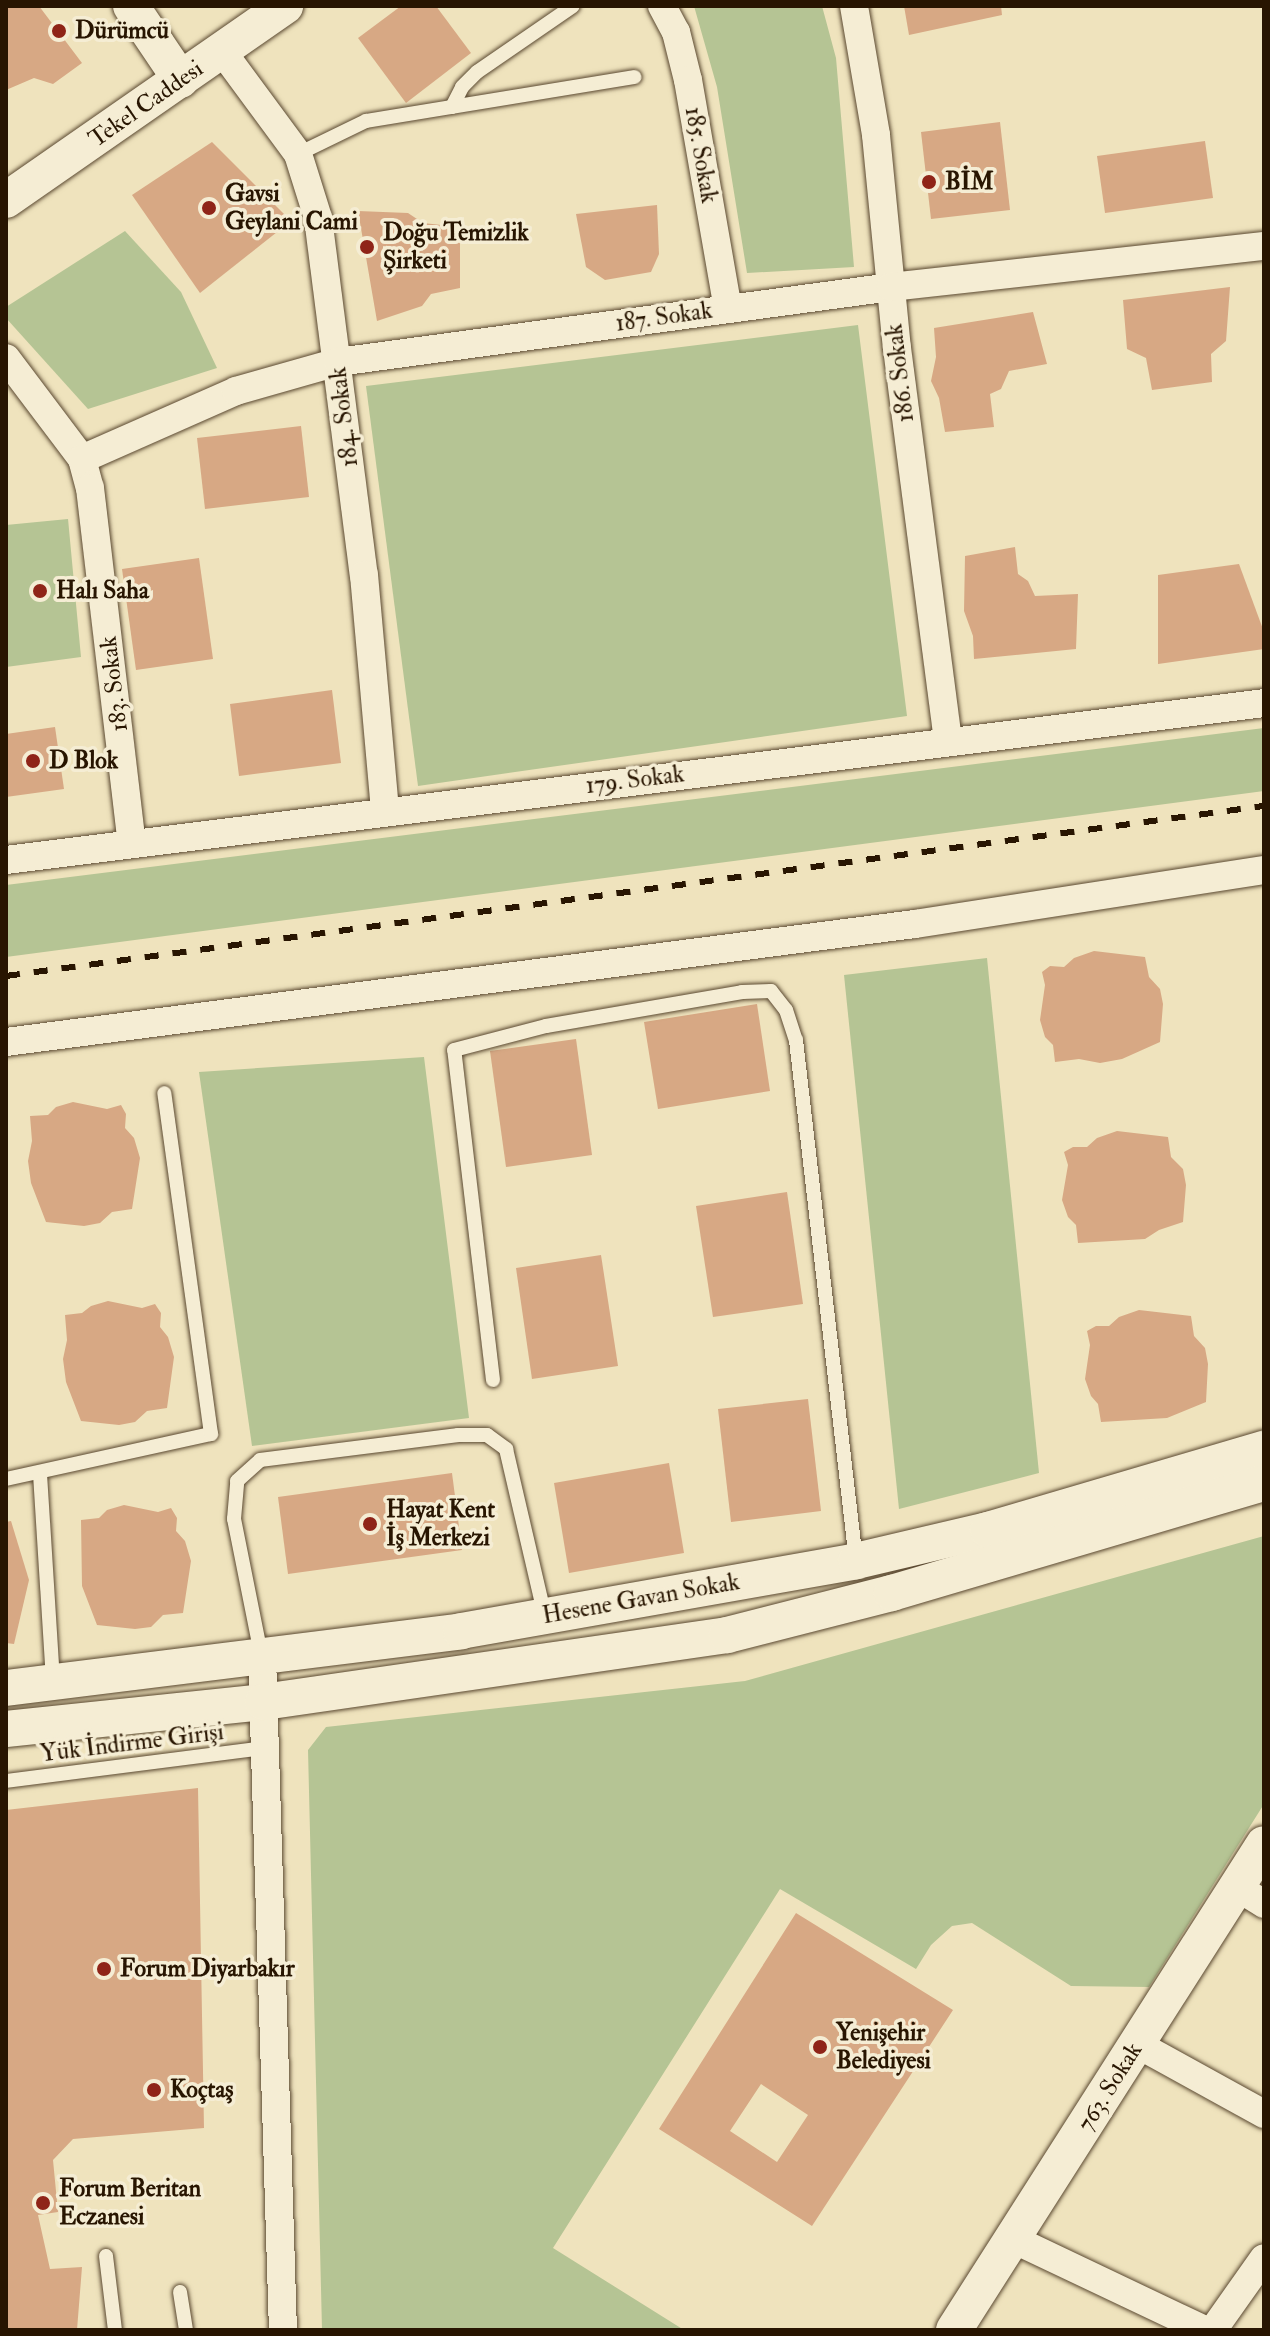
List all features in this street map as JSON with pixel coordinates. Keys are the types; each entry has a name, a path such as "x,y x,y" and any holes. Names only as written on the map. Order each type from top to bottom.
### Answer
{"street":[{"path":"131,6 181,80"},
{"name":"Tekel Caddesi","path":"6,200 285,6"},
{"name":"185. Sokak","path":"662,6 676,32 688,80 728,309"},
{"name":"186. Sokak","path":"854,6 876,135 891,287 948,740"},
{"name":"184. Sokak","path":"222,51 298,154 318,218 364,575 385,811"},
{"name":"187. Sokak","path":"82,459 236,391 338,362 891,287 1264,246"},
{"name":"183. Sokak","path":"11,376 82,459 95,525 132,844"},
{"name":"179. Sokak","path":"6,860 948,740 1264,703"},
{"path":"6,1042 915,924 1264,870"},
{"name":"Hesene Gavan Sokak","path":"6,1688 461,1631 856,1561 988,1530 1264,1449"},
{"path":"6,1729 263,1702 727,1635 892,1593 1264,1483"},
{"path":"262,1656 283,2330"},
{"name":"763. Sokak","path":"954,2330 1137,2044 1250,1896 1264,1844"},
{"path":"1137,2044 1264,2114"},
{"path":"1013,2239 1205,2330"},
{"path":"1213,2330 1264,2258"}],"lane":[{"path":"452,107 462,87 477,72 573,6"},
{"path":"298,154 366,121 634,77"},
{"path":"493,1380 454,1050 546,1026 742,992 771,991 786,1010 796,1040 856,1561"},
{"path":"6,1479 40,1474 211,1434 164,1093"},
{"path":"262,1656 234,1519 237,1481 260,1460 458,1435 487,1435 506,1449 546,1616"},
{"path":"40,1474 53,1683"},
{"name":"Yük İndirme Girişi","path":"6,1781 264,1748"},
{"path":"106,2256 115,2330"},
{"path":"180,2292 186,2330"}],"green space":[{"path":"694,6 822,6 836,58 854,267 747,273 717,87"},
{"path":"125,231 181,292 217,368 88,409 6,318 6,307"},
{"path":"858,325 907,716 418,786 366,386"},
{"name":"Halı Saha","path":"68,519 81,657 6,667 6,525"},
{"path":"1264,728 1264,791 6,957 6,885"},
{"path":"987,958 1039,1473 899,1509 844,975"},
{"path":"424,1057 469,1418 252,1446 199,1072"},
{"path":"1264,1536 1264,1804 1149,1987 1071,1986 972,1923 952,1926 931,1945 916,1969 780,1889 553,2248 684,2330 322,2330 308,1750 326,1727 745,1681"}],"building":[{"path":"6,6 39,6 82,63 53,84 34,78 6,90"},
{"path":"401,6 436,6 471,53 406,103 358,38"},
{"path":"904,6 1001,6 1002,15 909,35"},
{"path":"1000,122 1010,210 931,219 921,132"},
{"path":"1205,141 1213,198 1105,213 1097,156"},
{"name":"Gavsi Geylani Cami","path":"212,142 291,221 200,293 132,195"},
{"path":"657,205 659,254 651,272 605,280 586,267 576,214"},
{"path":"358,211 408,213 423,223 460,227 460,288 431,294 422,306 377,321"},
{"path":"1230,287 1226,341 1211,354 1212,382 1152,390 1146,358 1127,349 1123,300"},
{"path":"1033,312 1047,364 1009,371 1001,389 990,394 994,427 945,432 939,398 931,381 936,357 934,328"},
{"path":"301,426 309,497 205,509 197,438"},
{"path":"1015,547 1018,574 1028,581 1035,596 1078,594 1076,649 974,659 973,636 964,611 965,556"},
{"path":"199,558 213,659 136,670 122,569"},
{"path":"1239,564 1264,632 1264,649 1158,664 1158,575"},
{"path":"332,690 341,763 239,776 230,704"},
{"name":"D Blok","path":"55,727 64,789 6,797 6,734"},
{"path":"1094,951 1145,957 1149,977 1160,989 1163,1004 1160,1042 1122,1059 1100,1063 1079,1059 1055,1062 1053,1045 1045,1037 1040,1020 1045,985 1042,972 1050,966 1064,967 1074,958"},
{"path":"757,1004 770,1091 658,1109 644,1022"},
{"path":"576,1039 592,1155 506,1167 490,1051"},
{"path":"73,1102 107,1109 121,1105 126,1114 125,1128 134,1138 140,1158 132,1209 112,1212 100,1223 84,1226 46,1222 31,1183 28,1161 32,1141 30,1116 48,1115 56,1107"},
{"path":"1117,1131 1168,1137 1171,1157 1183,1169 1186,1185 1183,1222 1159,1230 1145,1239 1078,1243 1076,1225 1068,1217 1062,1200 1068,1165 1064,1152 1073,1147 1087,1147 1097,1138"},
{"path":"787,1192 803,1304 713,1317 696,1206"},
{"path":"601,1255 618,1366 532,1379 516,1268"},
{"path":"108,1301 142,1308 155,1304 161,1313 160,1327 168,1337 174,1357 167,1408 147,1411 135,1422 119,1425 81,1421 66,1382 63,1359 67,1340 65,1315 82,1313 91,1306"},
{"path":"1139,1310 1191,1316 1194,1336 1205,1348 1208,1364 1206,1402 1167,1418 1101,1422 1098,1404 1091,1396 1085,1379 1090,1345 1087,1331 1096,1326 1109,1326 1119,1317"},
{"path":"808,1399 821,1511 731,1522 718,1409"},
{"path":"669,1463 684,1553 569,1573 554,1483"},
{"name":"Hayat Kent İş Merkezi","path":"452,1473 462,1550 288,1574 278,1497"},
{"path":"124,1505 158,1512 171,1508 177,1518 176,1531 185,1541 191,1561 183,1613 163,1615 151,1627 135,1629 97,1625 82,1586 81,1520 99,1518 107,1510"},
{"path":"11,1521 29,1580 14,1644 6,1643 6,1522"},
{"name":"Forum Diyarbakır","path":"198,1788 204,2128 73,2139 53,2160 58,2212 38,2215 50,2269 82,2267 77,2330 6,2330 6,1810"},
{"name":"Yenişehir Belediyesi","path":"796,1913 953,2010 812,2226 659,2129","holes":["761,2084 808,2115 777,2162 730,2131"]}],"railway":[{"path":"6,976 1264,806"}],"place":[{"name":"Dürümcü","path":"59,31"},
{"name":"BİM","path":"929,182"},
{"name":"Gavsi Geylani Cami","path":"209,208"},
{"name":"Doğu Temizlik Şirketi","path":"367,247"},
{"name":"Halı Saha","path":"40,591"},
{"name":"D Blok","path":"33,761"},
{"name":"Hayat Kent İş Merkezi","path":"370,1524"},
{"name":"Forum Diyarbakır","path":"104,1969"},
{"name":"Yenişehir Belediyesi","path":"820,2047"},
{"name":"Koçtaş","path":"154,2090"},
{"name":"Forum Beritan Eczanesi","path":"43,2203"}]}
